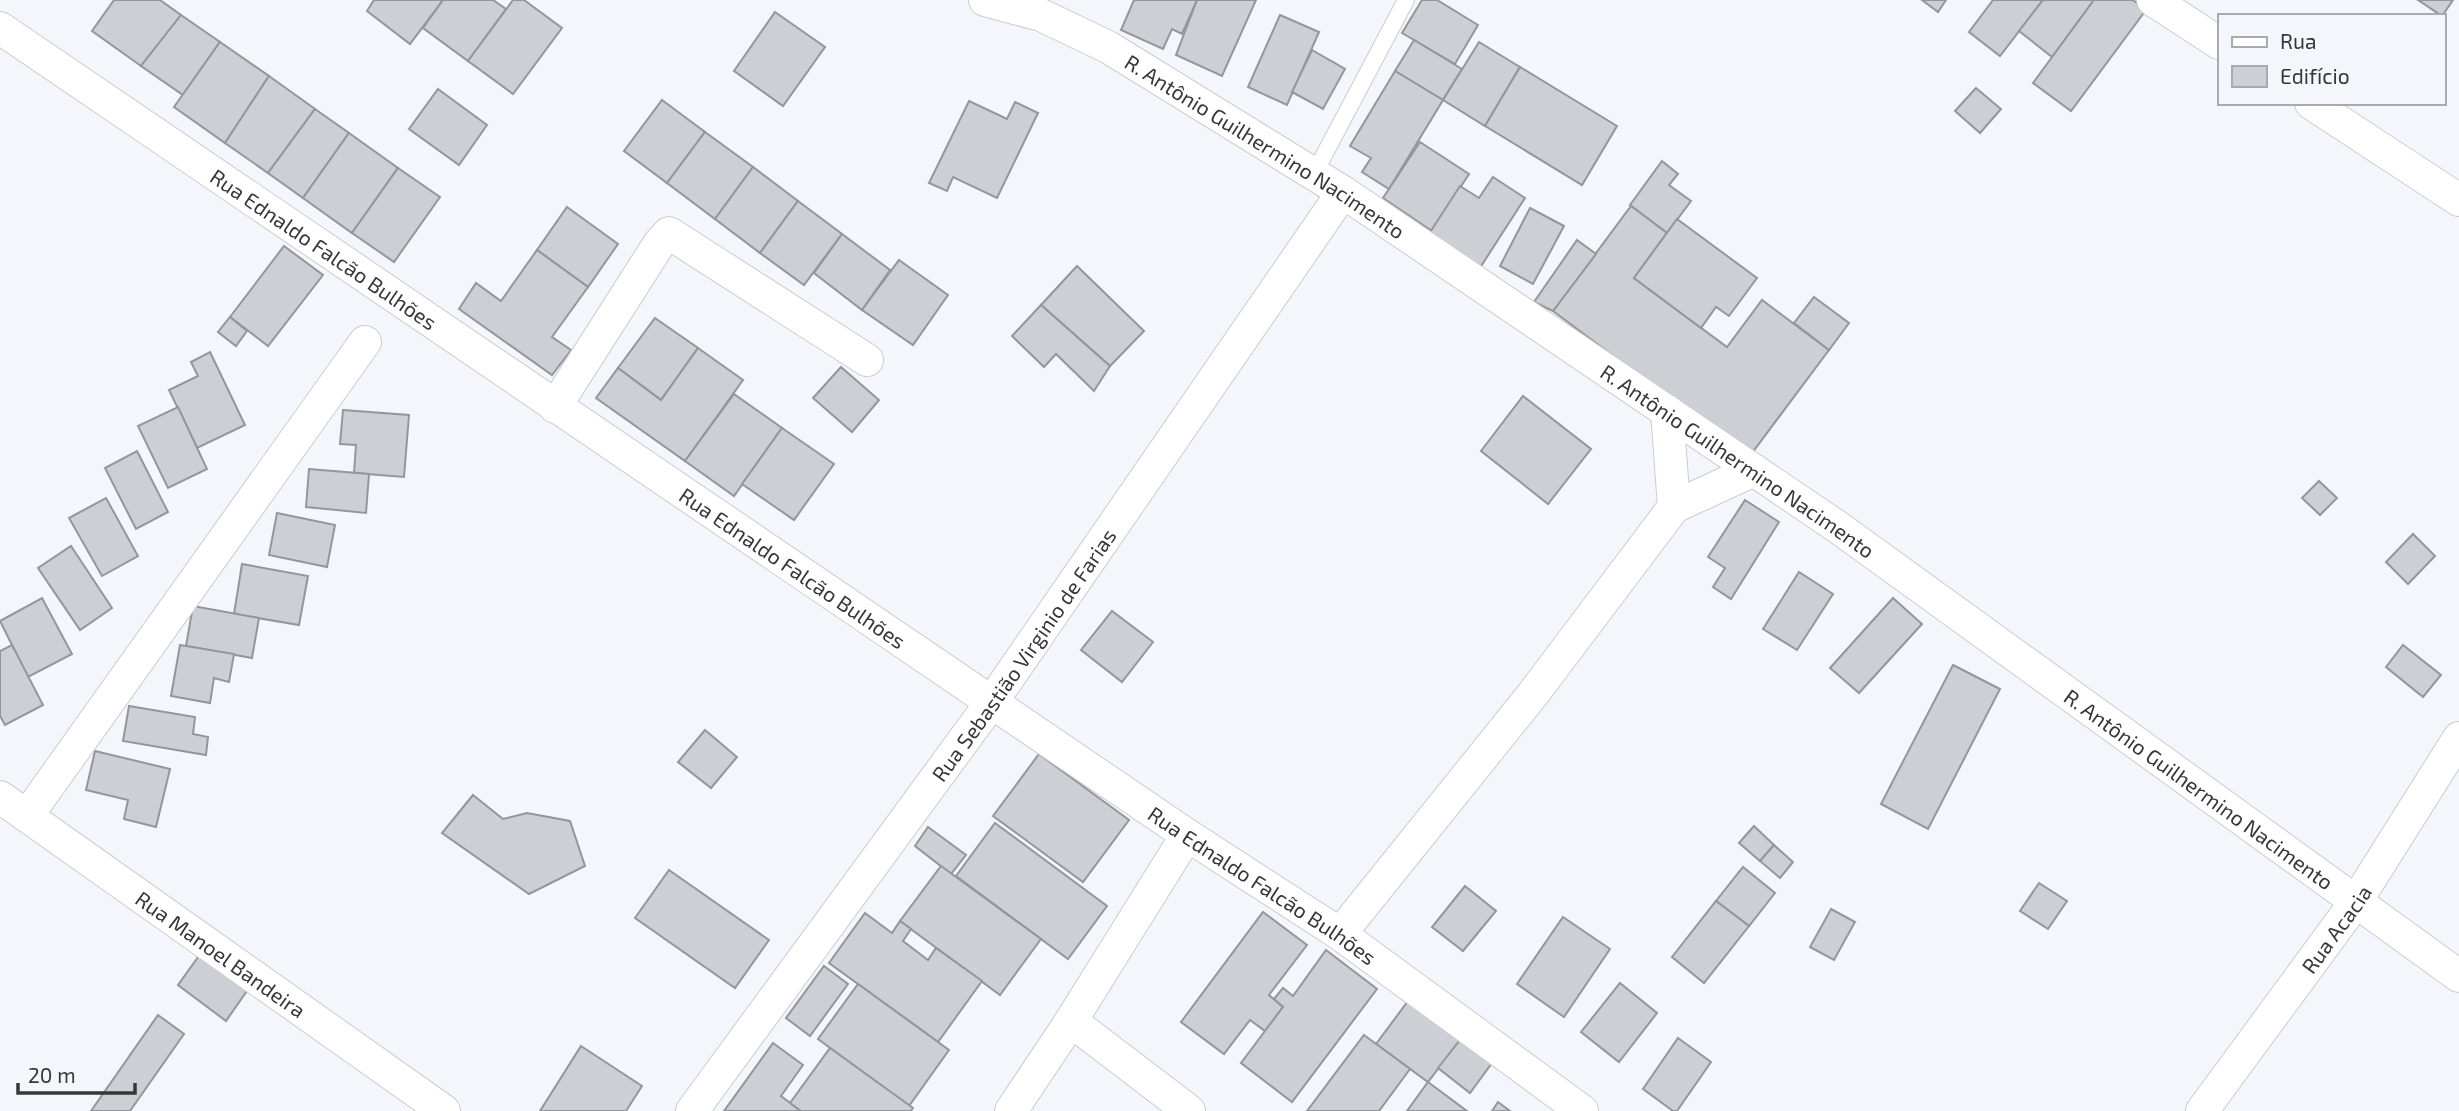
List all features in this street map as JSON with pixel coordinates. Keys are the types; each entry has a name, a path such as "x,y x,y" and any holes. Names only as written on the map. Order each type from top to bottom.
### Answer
{"street":[{"name":"R. Antônio Guilhermino Nacimento","path":"985,0 1041,15 1108,47 1343,192 1850,536 2459,976"},
{"path":"2153,0 2218,42"},
{"name":"Rua Ednaldo Falcão Bulhões","path":"0,28 991,703 1340,934 1582,1111"},
{"path":"2314,105 2459,200"},
{"name":"Rua Sebastião Virginio de Farias","path":"692,1111 991,703 1343,192"},
{"path":"555,407 669,233 675,234 867,360"},
{"path":"27,816 365,342"},
{"path":"1667,411 1674,507"},
{"path":"1340,934 1533,694 1674,507 1754,470"},
{"name":"Rua Acacia","path":"2202,1111 2355,903 2459,738"},
{"name":"Rua Manoel Bandeira","path":"0,797 444,1111"},
{"path":"1010,1111 1071,1021 1187,835"},
{"path":"1071,1021 1189,1111"}],"lane":[{"path":"1314,174 1406,0"}],"building":[{"path":"114,0 160,0 181,15 141,66 92,31"},
{"path":"374,0 443,0 410,44 367,11"},
{"path":"443,0 493,0 506,9 468,61 423,28"},
{"path":"513,0 524,0 562,28 513,94 468,61"},
{"path":"1134,0 1197,0 1182,34 1172,29 1163,49 1121,30"},
{"path":"1197,0 1256,0 1222,76 1176,55"},
{"path":"1422,0 1437,0 1478,25 1455,64 1402,33"},
{"path":"1922,0 1946,0 1938,12"},
{"path":"1993,0 2043,0 2000,56 1969,32"},
{"path":"2043,0 2094,0 2052,57 2019,31"},
{"path":"2094,0 2133,0 2146,10 2071,111 2033,83"},
{"path":"2418,0 2453,0 2443,14 2439,14"},
{"path":"775,12 825,47 783,106 734,71"},
{"path":"181,15 220,42 183,95 141,66"},
{"path":"1280,15 1319,32 1287,105 1248,87"},
{"path":"1414,40 1462,69 1443,100 1395,71"},
{"path":"220,42 269,76 225,143 174,107"},
{"path":"1479,42 1520,67 1485,126 1443,100"},
{"path":"1312,50 1345,69 1323,109 1292,92"},
{"path":"1520,67 1617,126 1582,185 1485,126"},
{"path":"1395,71 1443,100 1389,189 1362,172 1371,158 1350,146"},
{"path":"269,76 315,109 268,173 225,143"},
{"path":"1976,88 2001,109 1980,133 1955,111"},
{"path":"438,89 487,125 459,165 409,129"},
{"path":"662,100 705,132 667,183 624,151"},
{"path":"969,101 1007,119 1015,102 1038,113 997,198 953,177 947,191 929,183"},
{"path":"315,109 349,133 303,198 268,173"},
{"path":"705,132 753,167 715,219 667,183"},
{"path":"349,133 398,168 352,233 303,198"},
{"path":"1420,142 1469,174 1432,231 1383,198"},
{"path":"1662,161 1678,174 1669,185 1691,201 1667,233 1630,205"},
{"path":"753,167 798,201 760,253 715,219"},
{"path":"398,168 440,197 394,262 352,233"},
{"path":"1493,177 1525,198 1476,274 1425,240 1460,186 1479,198"},
{"path":"798,201 842,234 804,285 760,253"},
{"path":"1631,206 1667,233 1634,278 1727,347 1762,300 1829,350 1749,457 1553,311"},
{"path":"567,207 618,244 588,287 537,250"},
{"path":"1530,208 1564,226 1533,284 1500,266"},
{"path":"1677,219 1757,278 1729,316 1716,307 1701,328 1634,278"},
{"path":"842,234 890,270 862,310 814,273"},
{"path":"1577,240 1596,254 1553,311 1534,302"},
{"path":"284,246 323,275 268,346 230,317"},
{"path":"537,250 588,287 552,337 571,350 552,375 459,309 476,283 501,301"},
{"path":"899,260 948,295 913,345 862,310"},
{"path":"1077,266 1144,331 1110,366 1041,305"},
{"path":"1814,297 1849,323 1829,350 1794,323"},
{"path":"1041,305 1110,366 1094,391 1056,354 1044,367 1012,336"},
{"path":"230,317 247,331 236,346 218,332"},
{"path":"655,318 698,348 661,400 618,368"},
{"path":"698,348 743,380 685,461 596,398 618,368 661,400"},
{"path":"210,352 245,425 197,448 169,390 198,376 191,362"},
{"path":"841,367 879,400 852,432 813,398"},
{"path":"734,394 782,428 734,496 685,461"},
{"path":"1523,396 1591,449 1548,504 1481,451"},
{"path":"178,407 207,469 168,488 138,426"},
{"path":"343,410 409,415 404,477 354,473 356,445 340,444"},
{"path":"782,428 834,464 794,520 742,484"},
{"path":"137,451 168,512 136,529 105,468"},
{"path":"309,469 369,474 366,513 306,507"},
{"path":"2319,481 2337,498 2320,515 2302,498"},
{"path":"106,498 138,556 102,576 69,518"},
{"path":"1745,500 1779,522 1731,599 1713,587 1725,568 1708,557"},
{"path":"277,513 335,525 327,567 269,555"},
{"path":"2413,534 2435,556 2408,584 2386,562"},
{"path":"71,546 112,608 80,630 38,568"},
{"path":"242,564 308,576 299,625 234,614"},
{"path":"1799,572 1833,594 1797,650 1763,629"},
{"path":"42,598 72,654 28,677 0,621"},
{"path":"1893,598 1922,624 1859,693 1830,668"},
{"path":"193,606 259,618 252,658 186,646"},
{"path":"1112,611 1153,642 1122,682 1081,650"},
{"path":"12,645 43,705 5,725 0,716 0,651"},
{"path":"180,645 234,654 229,682 214,678 210,703 171,696"},
{"path":"2403,645 2441,675 2423,697 2386,667"},
{"path":"1953,665 2000,689 1928,829 1881,804"},
{"path":"129,706 195,717 193,734 208,737 206,755 123,741"},
{"path":"705,730 737,757 711,788 678,762"},
{"path":"95,751 170,769 156,827 124,819 128,800 86,790"},
{"path":"1039,754 1129,820 1083,882 993,816"},
{"path":"473,795 503,819 527,813 570,821 585,866 529,894 442,833"},
{"path":"995,823 1107,906 1068,959 956,876"},
{"path":"1754,826 1774,845 1760,861 1739,843"},
{"path":"928,827 966,855 951,874 915,846"},
{"path":"1774,845 1793,862 1780,878 1760,861"},
{"path":"941,866 1041,939 1000,995 900,921"},
{"path":"1743,867 1775,893 1749,926 1716,901"},
{"path":"669,870 769,940 735,988 635,918"},
{"path":"2039,883 2067,901 2048,929 2020,911"},
{"path":"1465,886 1496,911 1463,951 1432,927"},
{"path":"1716,901 1749,926 1704,983 1672,957"},
{"path":"1831,909 1855,922 1834,960 1810,947"},
{"path":"1263,912 1307,945 1269,995 1283,1007 1265,1031 1250,1020 1224,1054 1181,1022"},
{"path":"865,913 892,933 900,921 911,929 903,941 928,960 936,948 982,981 938,1042 829,963"},
{"path":"1563,917 1610,949 1564,1017 1517,984"},
{"path":"1326,950 1377,989 1292,1102 1241,1063 1283,1007 1274,999 1283,988 1293,996"},
{"path":"201,953 249,988 226,1021 178,985"},
{"path":"824,966 848,984 810,1036 786,1018"},
{"path":"1620,983 1657,1013 1619,1062 1581,1032"},
{"path":"858,984 949,1050 909,1106 818,1039"},
{"path":"1408,1001 1460,1040 1428,1082 1376,1044"},
{"path":"158,1015 184,1034 130,1111 91,1111"},
{"path":"1364,1035 1410,1069 1379,1111 1307,1111"},
{"path":"1678,1038 1711,1062 1677,1111 1673,1111 1643,1089"},
{"path":"1460,1040 1492,1063 1470,1093 1438,1068"},
{"path":"773,1043 803,1065 781,1096 801,1111 724,1111"},
{"path":"581,1046 642,1086 626,1111 540,1111"},
{"path":"830,1048 913,1108 911,1111 801,1111 790,1103"},
{"path":"1428,1082 1467,1111 1407,1111"},
{"path":"1498,1102 1510,1111 1492,1111"}]}
